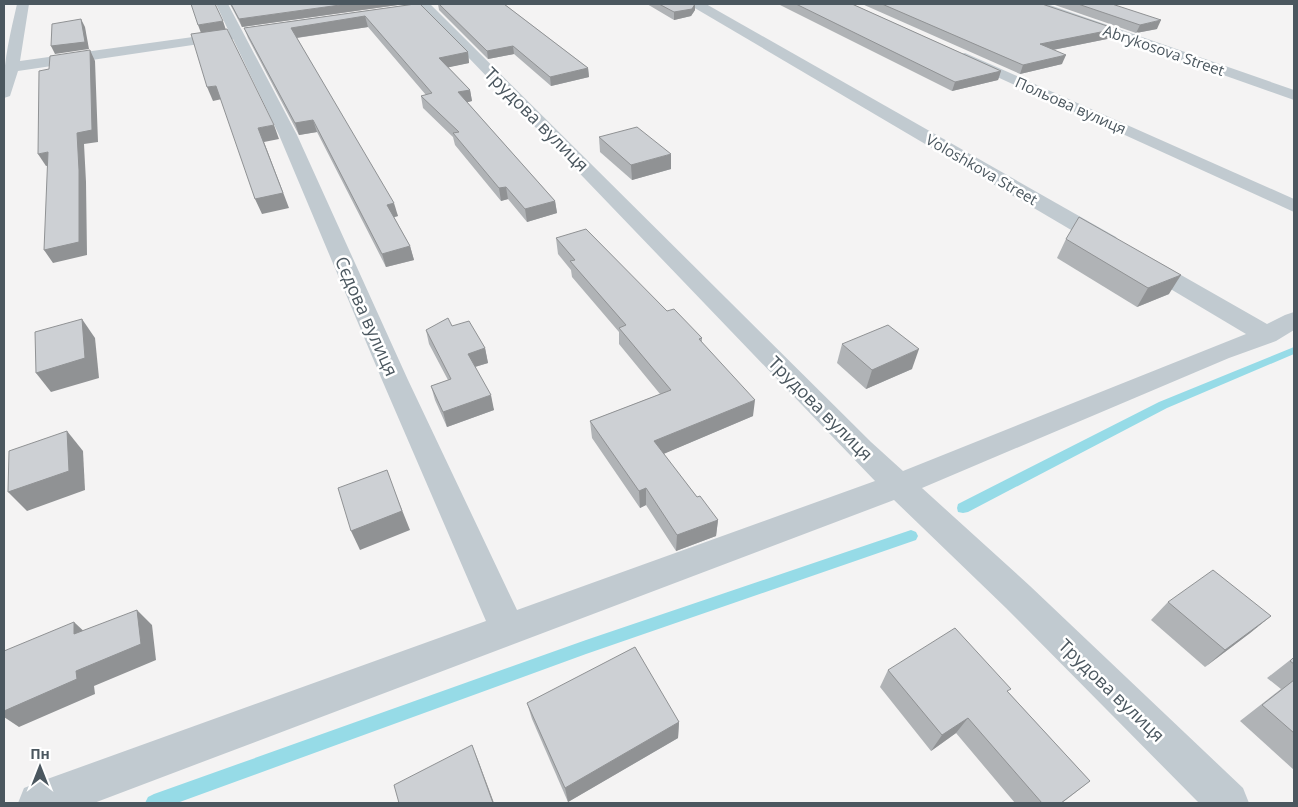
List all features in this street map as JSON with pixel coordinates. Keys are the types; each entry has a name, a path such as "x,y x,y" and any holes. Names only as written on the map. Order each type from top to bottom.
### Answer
{"street":[{"path":"4,93 7,68 23,4"},
{"name":"Сєдова вулиця","path":"222,4 246,33 288,135 395,380 508,630"},
{"name":"Voloshkova Street","path":"697,4 1125,252 1281,327"},
{"name":"Abrykosova Street","path":"1035,4 1294,95"},
{"name":"Трудова вулиця","path":"424,6 861,450 1018,597 1228,803"},
{"path":"7,68 246,33"},
{"name":"Польова вулиця","path":"946,48 1294,206"},
{"path":"39,803 899,485 1281,327"}],"building":[{"path":"191,4 215,4 223,21 198,25"},
{"path":"231,4 347,4 239,19"},
{"path":"420,4 468,52 439,58 470,90 458,92 555,201 525,209 506,187 499,188 453,133 459,132 421,96 432,93 365,16 291,28 394,203 387,205 410,246 382,254 313,120 295,123 244,28"},
{"path":"439,4 504,4 588,68 550,77 513,46 487,51"},
{"path":"659,4 695,4 692,9 674,12"},
{"path":"796,4 852,4 1001,71 955,82"},
{"path":"882,4 1042,4 1116,29 1040,44 1066,55 1023,65"},
{"path":"1078,4 1112,4 1161,20 1140,25"},
{"path":"81,19 85,42 51,46 52,24"},
{"path":"227,29 274,125 258,128 283,193 255,199 216,86 207,87 191,34"},
{"path":"90,50 92,130 77,133 79,242 44,250 48,152 38,154 39,71 49,69 50,56"},
{"path":"637,127 671,154 631,165 599,137"},
{"path":"1079,217 1181,275 1148,288 1066,239"},
{"path":"586,229 667,311 674,309 702,338 699,339 755,400 654,441 697,497 700,496 718,520 677,535 646,488 639,491 590,421 671,390 619,328 626,325 570,261 575,260 556,238"},
{"path":"448,318 452,326 469,321 485,348 468,354 491,395 443,412 431,386 451,379 426,330"},
{"path":"82,319 85,358 36,373 35,332"},
{"path":"888,325 919,349 872,370 842,344"},
{"path":"67,431 69,471 8,492 9,451"},
{"path":"387,470 402,511 351,531 338,488"},
{"path":"1213,570 1271,616 1225,650 1168,602"},
{"path":"137,610 141,644 76,671 77,679 4,711 4,651 74,622 74,634"},
{"path":"955,628 1011,689 1007,691 1090,781 1061,803 1042,803 968,718 942,735 888,670"},
{"path":"635,647 679,722 565,788 527,703"},
{"path":"1294,680 1294,733 1262,705"},
{"path":"472,745 493,803 399,803 394,785"}],"waterway":[{"path":"963,508 1163,405 1294,350"},
{"path":"154,803 586,647 911,536"}]}
